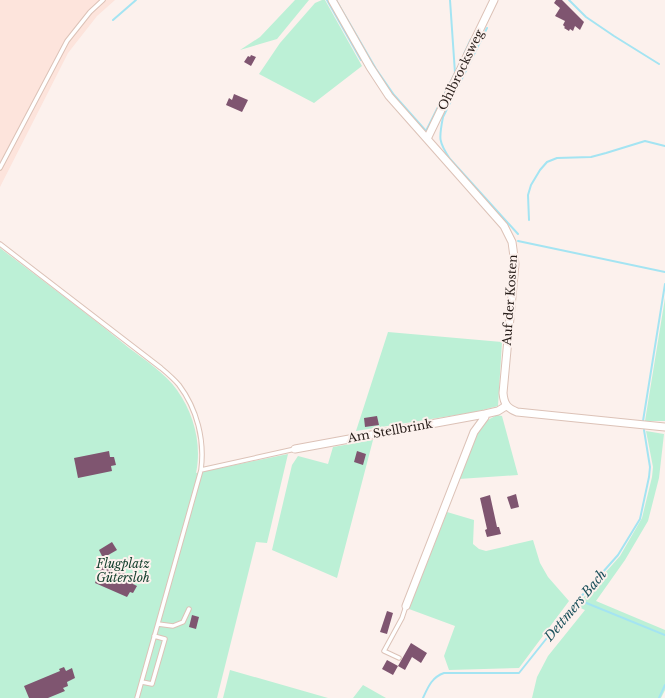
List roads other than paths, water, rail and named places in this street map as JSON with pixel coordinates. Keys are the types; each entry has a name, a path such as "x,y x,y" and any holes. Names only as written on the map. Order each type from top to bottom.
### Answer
{"street":[{"name":"Auf der Kosten","path":"332,0 370,67 389,96 504,226 512,242 515,264 503,393 503,400 506,406"},
{"name":"Ohlbrocksweg","path":"427,139 494,0"},
{"path":"406,606 474,432 485,417 485,414 498,411 506,406 517,412 665,427"},
{"name":"Am Stellbrink","path":"295,449 485,414"}],"lane":[{"path":"0,168 67,41 90,12 103,0"},
{"path":"0,244 161,368 178,384 192,406 201,434 203,455 201,470 137,698"},
{"path":"201,470 295,449"},
{"path":"399,658 384,650 402,618 406,606"},
{"path":"158,624 173,626 183,622 189,609"},
{"path":"142,682 152,684 165,639 154,636"}],"waterway":[{"path":"113,20 136,0"},
{"path":"327,0 361,60"},
{"path":"336,0 376,69 394,95 426,131 455,73 450,0"},
{"name":"Dettmers Bach","path":"569,0 586,17 659,64"},
{"path":"487,28 443,117 440,139 443,148 450,159 518,234"},
{"path":"464,54 471,39"},
{"path":"529,220 528,195 531,185 547,162 557,158 591,157 645,141 665,146"},
{"path":"518,241 665,272"},
{"name":"Dettmers Bach","path":"643,421 665,284"},
{"name":"Dettmers Bach","path":"423,698 433,680 444,673 519,673 570,609 618,555 640,519 649,477 650,467 644,430"},
{"path":"579,600 665,635"},
{"path":"659,698 665,685"}],"park label":[{"name":"Flugplatz Gütersloh","path":"123,571"}]}
